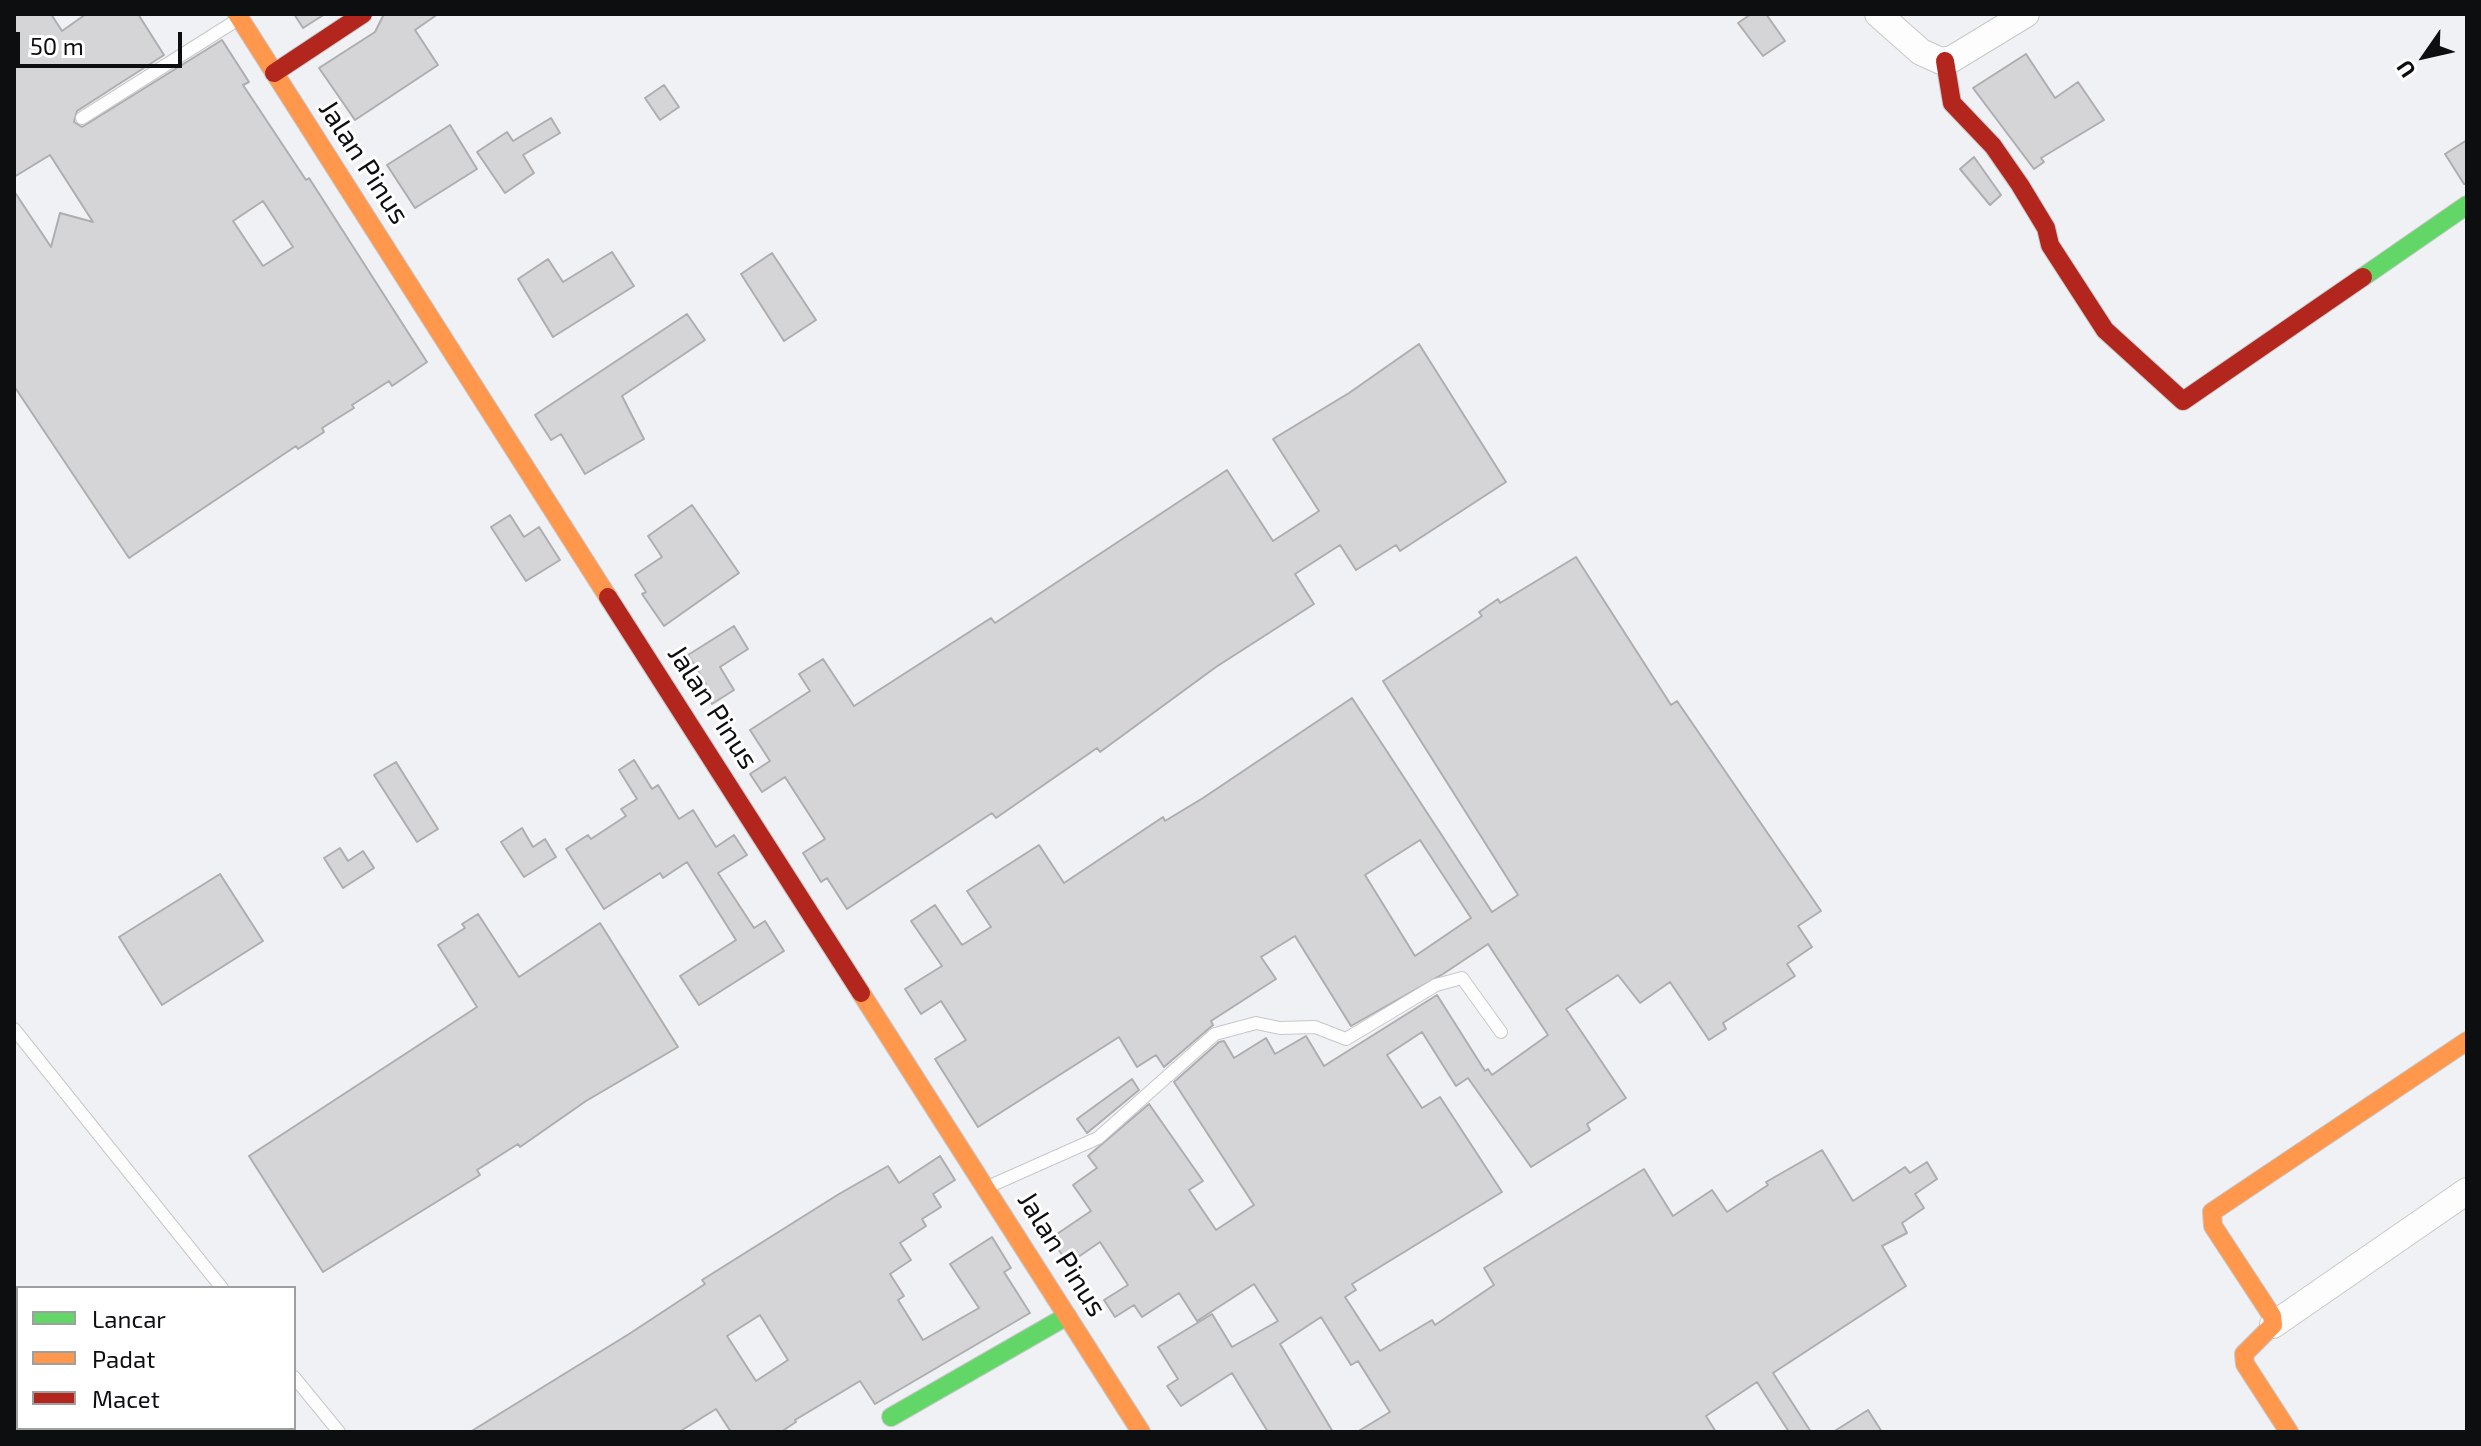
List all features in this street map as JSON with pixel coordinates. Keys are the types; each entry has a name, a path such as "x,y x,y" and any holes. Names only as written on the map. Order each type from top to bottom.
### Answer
{"street":[{"path":"274,73 363,14"},
{"path":"1878,14 1921,52 1945,61"},
{"path":"1945,61 2026,14"},
{"name":"Jalan Pinus","path":"238,16 1141,1432"},
{"path":"1945,61 1952,103 1993,146 2020,185 2046,228 2050,245 2105,330 2183,401 2467,205"},
{"path":"2273,1325 2268,1308 2213,1226 2212,1212 2467,1041"},
{"path":"2289,1432 2245,1364 2248,1348 2273,1325 2467,1191"},
{"path":"891,1417 1067,1316"}],"lane":[{"path":"82,118 238,16"},
{"path":"987,1187 1098,1138 1215,1034 1256,1023 1280,1028 1315,1027 1346,1039 1436,985 1462,978 1501,1032"},
{"path":"14,1029 220,1286"},
{"path":"296,1379 339,1432"}],"building":[{"path":"14,14 51,14 62,31 86,14 138,14 164,55 77,111 74,122 82,127 222,40 249,82 243,85 306,180 309,178 427,362 392,386 389,381 352,405 354,408 322,428 324,432 298,449 296,446 129,558 14,386 14,191 51,247 60,213 93,222 50,155 14,177","holes":["263,201 293,247 263,266 233,221"]},
{"path":"294,14 325,14 303,28"},
{"path":"384,14 438,14 415,30 438,65 355,120 319,68 375,32"},
{"path":"1751,14 1766,14 1785,41 1763,56 1738,23"},
{"path":"2026,54 2055,98 2078,82 2104,120 2041,158 2044,162 2034,169 1973,88"},
{"path":"664,85 679,107 660,120 645,98"},
{"path":"551,118 560,133 523,155 534,173 505,193 477,152 507,132 513,141"},
{"path":"450,125 477,169 415,208 387,165"},
{"path":"2467,140 2467,184 2464,184 2445,154"},
{"path":"1974,157 2001,195 1990,205 1960,169"},
{"path":"612,252 634,286 553,337 518,279 548,259 563,282"},
{"path":"772,253 816,320 784,341 741,274"},
{"path":"687,314 705,340 622,396 644,439 585,474 561,434 551,440 535,415"},
{"path":"1419,344 1506,482 1400,551 1396,545 1356,570 1340,545 1295,574 1314,604 1216,667 1100,752 1097,748 996,818 992,813 847,909 827,878 821,882 803,853 825,839 785,777 762,792 750,774 770,761 750,730 810,691 799,674 823,659 854,706 991,618 995,623 1227,470 1273,541 1319,511 1273,439 1349,393"},
{"path":"692,505 739,573 664,626 642,594 646,592 635,575 662,557 648,536"},
{"path":"510,515 524,537 539,527 560,560 526,581 491,527"},
{"path":"1576,557 1671,705 1677,701 1821,911 1798,926 1812,947 1787,964 1795,976 1723,1023 1726,1029 1709,1040 1670,982 1640,1003 1618,975 1566,1009 1626,1098 1587,1124 1590,1130 1531,1167 1468,1078 1456,1086 1422,1032 1387,1055 1422,1108 1440,1097 1502,1192 1352,1284 1356,1290 1345,1297 1380,1351 1432,1320 1435,1325 1494,1285 1484,1268 1644,1169 1673,1216 1712,1190 1727,1212 1768,1185 1766,1182 1822,1150 1853,1201 1905,1167 1910,1173 1927,1162 1937,1179 1915,1194 1924,1208 1902,1223 1907,1233 1882,1246 1906,1286 1773,1373 1811,1432 1789,1432 1757,1382 1706,1416 1716,1432 1357,1432 1390,1412 1358,1361 1351,1365 1321,1317 1280,1344 1333,1432 1268,1432 1232,1373 1181,1406 1167,1386 1178,1379 1158,1347 1212,1314 1232,1347 1278,1321 1254,1284 1197,1321 1179,1293 1142,1317 1134,1305 1115,1317 1104,1300 1128,1285 1100,1242 1068,1264 1051,1238 1091,1211 1073,1185 1097,1168 1088,1156 1149,1104 1203,1181 1189,1190 1216,1230 1254,1205 1174,1082 1219,1042 1224,1041 1234,1058 1266,1038 1275,1054 1306,1036 1324,1066 1437,995 1485,1071 1488,1069 1492,1075 1548,1035 1488,944 1443,974 1351,1026 1295,936 1261,957 1276,979 1211,1021 1213,1025 1164,1067 1156,1055 1137,1067 1119,1037 978,1127 935,1059 966,1040 941,1001 921,1014 905,989 942,966 911,921 935,905 962,945 991,927 967,891 1039,845 1064,883 1163,817 1165,821 1203,798 1352,698 1492,912 1518,895 1383,681 1482,616 1479,612 1498,599 1500,603","holes":["1420,840 1471,918 1415,956 1365,875"]},
{"path":"734,626 748,649 720,667 734,690 712,704 701,687 706,684 688,655"},
{"path":"634,760 652,789 658,785 679,819 693,810 716,847 734,835 747,855 718,873 754,928 765,921 784,951 699,1005 680,976 736,940 687,862 663,878 660,873 604,909 566,849 588,835 591,839 626,816 621,809 637,799 619,770"},
{"path":"396,762 438,829 417,842 374,775"},
{"path":"522,828 533,847 545,839 556,857 524,877 501,842"},
{"path":"340,848 348,861 363,851 374,868 343,888 324,858"},
{"path":"220,874 263,941 162,1005 119,937"},
{"path":"478,914 519,977 600,923 678,1047 586,1101 520,1147 518,1144 477,1170 480,1175 323,1272 249,1156 477,1007 438,945 465,928 462,924"},
{"path":"1132,1079 1139,1090 1087,1133 1077,1119"},
{"path":"940,1156 955,1180 933,1194 941,1207 922,1219 926,1226 900,1243 911,1260 890,1274 904,1296 898,1300 923,1340 979,1308 950,1264 992,1237 1011,1268 1004,1272 1030,1313 875,1404 860,1381 795,1420 781,1432 731,1432 716,1409 679,1432 470,1432 629,1334 705,1284 702,1280 839,1194 888,1166 899,1183","holes":["760,1315 788,1360 756,1381 727,1336"]},
{"path":"1868,1410 1882,1432 1833,1432"}],"traffic: fast":[{"path":"2363,277 2467,205"},
{"path":"891,1417 1067,1316"}],"traffic: slow":[{"path":"237,14 608,597"},
{"path":"861,993 1141,1432"},
{"path":"2289,1432 2245,1364 2244,1354 2273,1325 2272,1316 2213,1226 2212,1212 2467,1041"}],"traffic: jam":[{"path":"274,73 363,14"},
{"path":"1945,61 1952,103 1993,146 2020,185 2046,228 2050,245 2105,330 2183,401 2363,277"},
{"path":"608,597 861,993"}]}
